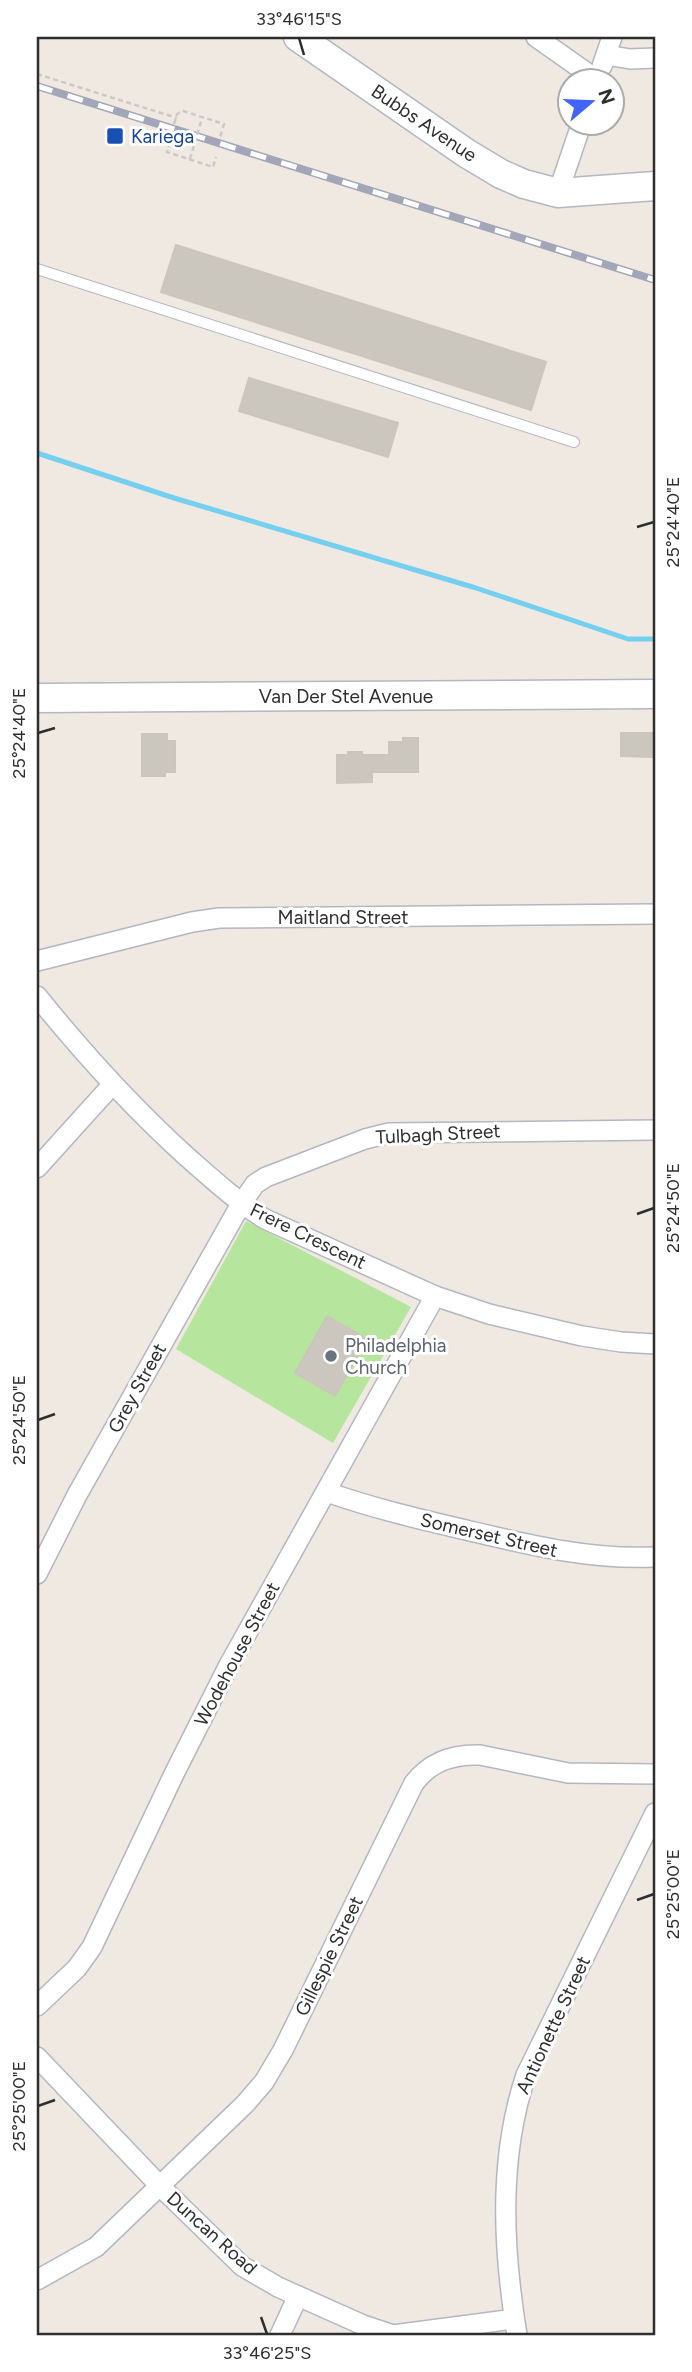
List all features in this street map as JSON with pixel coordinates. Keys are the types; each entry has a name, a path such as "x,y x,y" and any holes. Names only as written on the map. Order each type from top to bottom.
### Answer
{"street":[{"name":"Bubbs Avenue","path":"298,37 490,168 524,184 558,193 655,186"},
{"path":"536,37 577,66"},
{"path":"602,66 609,46 630,59 655,58"},
{"path":"558,193 577,136"},
{"name":"Van Der Stel Avenue","path":"37,698 655,694"},
{"name":"Maitland Street","path":"37,961 206,919 655,914"},
{"name":"Frere Crescent","path":"37,996 112,1086 241,1204 303,1237 435,1296 489,1314 582,1336 655,1344"},
{"path":"37,1168 112,1086"},
{"name":"Tulbagh Street","path":"241,1204 255,1184 266,1177 365,1139 389,1133 655,1130"},
{"name":"Grey Street","path":"37,1574 77,1495 241,1204"},
{"name":"Wodehouse Street","path":"37,2007 77,1968 92,1947 229,1665 435,1296"},
{"name":"Somerset Street","path":"327,1492 361,1504 560,1552 603,1557 655,1556"},
{"name":"Gillespie Street","path":"37,2280 96,2247 246,2104 273,2069 414,1783 426,1770 444,1760 480,1755 568,1773 655,1774"},
{"name":"Antionette Street","path":"516,2327 505,2236 508,2147 518,2098 526,2075 655,1813"},
{"name":"Duncan Road","path":"37,2057 161,2187 242,2266 298,2296 363,2325 393,2335 516,2327"},
{"path":"280,2335 298,2296"}],"lane":[{"path":"37,269 574,442"}],"path":[{"path":"37,74 177,118"},
{"path":"174,124 177,114 183,111 224,124 220,138"},
{"path":"190,159 202,118"},
{"path":"170,142 167,152 214,167 216,157"}],"green space":[{"path":"246,1221 411,1307 333,1443 176,1349"}],"building":[{"path":"176,245 546,362 531,410 161,292"},
{"path":"249,378 398,423 388,457 239,411"},
{"path":"621,733 654,733 654,757 621,756"},
{"path":"142,734 167,734 167,741 175,741 175,772 165,772 165,776 142,776"},
{"path":"403,738 418,738 418,772 372,772 372,782 337,783 337,755 362,752 362,755 389,755 389,742 403,742"},
{"name":"Philadelphia Church","path":"327,1316 367,1339 335,1396 295,1373"}],"waterway":[{"path":"37,453 174,498 476,588 628,639 655,639"}],"railway":[{"path":"37,86 655,280"}],"place":[{"name":"Kariega","path":"115,136"},
{"name":"Philadelphia Church","path":"331,1356"}]}
